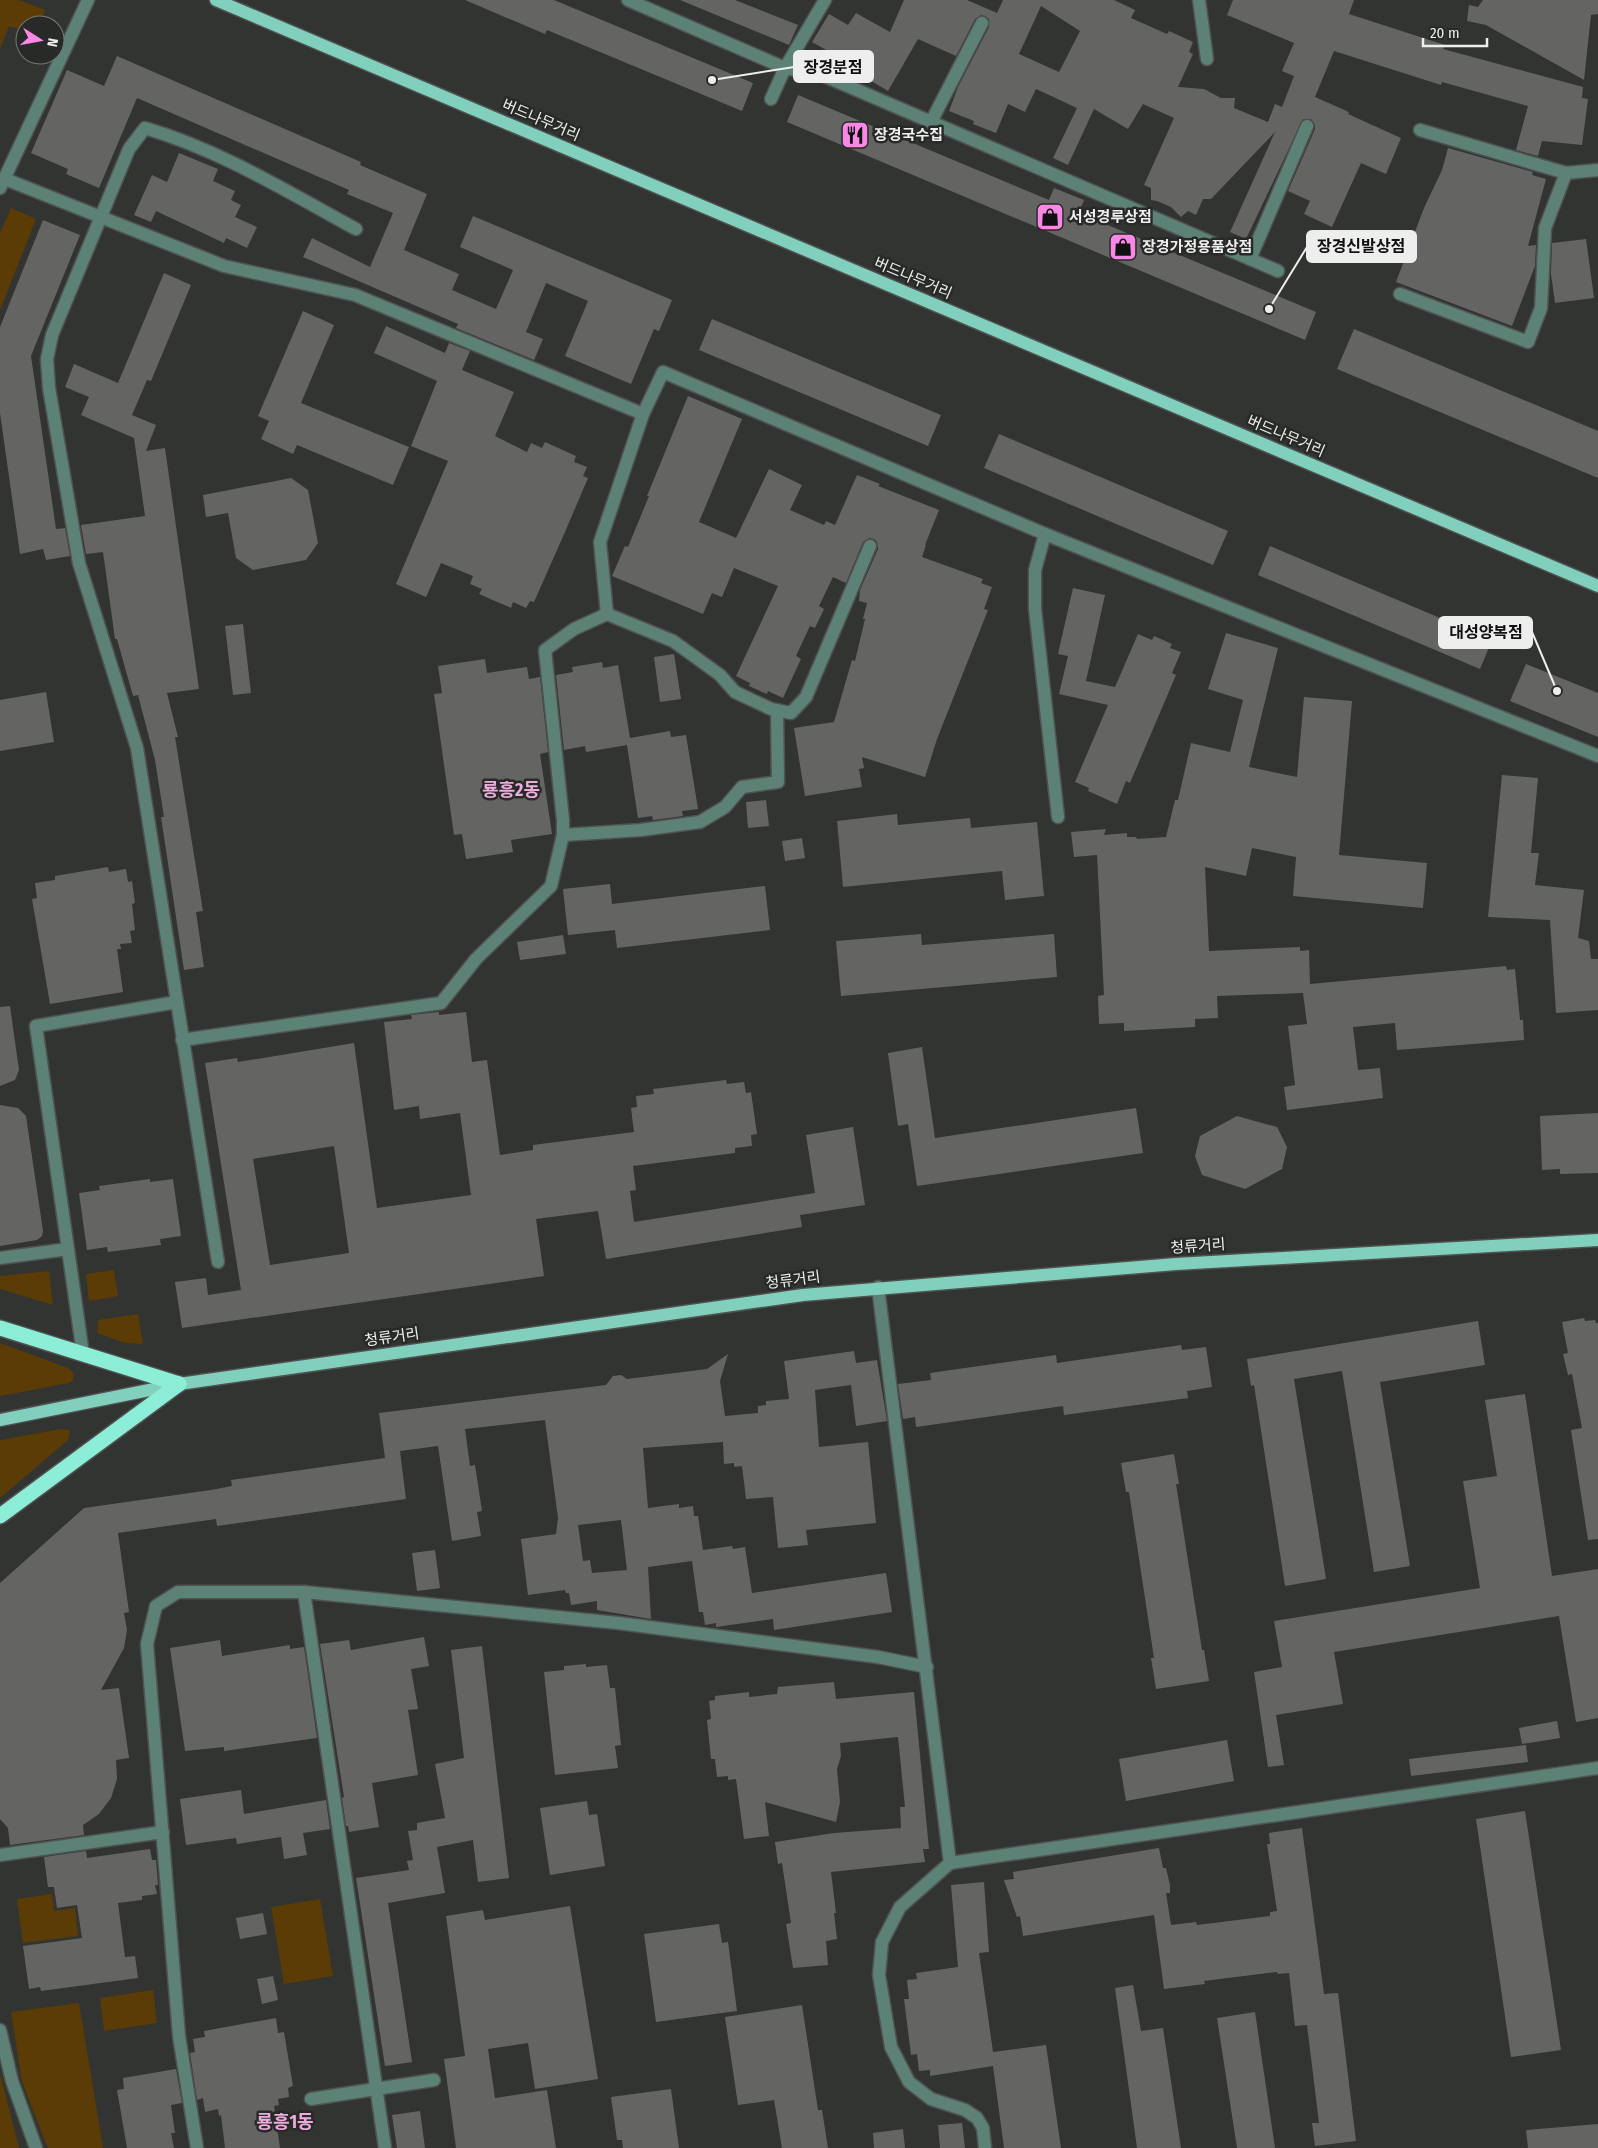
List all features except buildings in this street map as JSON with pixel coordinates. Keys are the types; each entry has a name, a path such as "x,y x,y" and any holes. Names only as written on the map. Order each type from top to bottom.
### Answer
{"highway":[{"path":"0,1328 179,1384"},
{"path":"0,1516 179,1384"}],"main road":[{"name":"버드나무거리","path":"216,0 1598,586"},
{"name":"청류거리","path":"0,1420 179,1384 803,1295 878,1287 1176,1264 1598,1240"}],"street":[{"path":"88,0 2,183 101,217 224,266 355,295 643,414"},
{"path":"628,0 648,4 785,68 822,75 1278,271"},
{"path":"771,99 785,68 825,0"},
{"path":"1199,0 1207,60"},
{"path":"931,122 982,23"},
{"path":"1250,259 1307,126"},
{"path":"218,1262 137,748 79,563 49,388 47,359 52,334 129,149 145,128 173,136 257,175 356,229"},
{"path":"1420,130 1566,173 1598,170"},
{"path":"1400,294 1528,342 1541,308 1545,228 1566,173"},
{"path":"607,614 600,542 643,414 663,372 1045,534 1598,756"},
{"path":"1045,534 1035,570 1035,609 1058,817"},
{"path":"182,1040 441,1003 476,959 551,886 563,835 563,820 545,650 574,629 607,614 673,641 720,675 735,692 770,709 791,713 806,697 870,546"},
{"path":"563,835 642,830 700,822 725,808 742,787 778,782 778,710"},
{"path":"82,1354 36,1026 177,1002"},
{"path":"0,1258 68,1249"},
{"path":"878,1287 950,1863"},
{"path":"197,2148 179,2036 147,1644 156,1606 178,1592 304,1592 618,1623 878,1657 927,1667"},
{"path":"304,1592 385,2148"},
{"path":"985,2148 983,2128 977,2118 965,2110 931,2099 909,2082 891,2047 879,1975 882,1942 900,1907 950,1863 1598,1768"},
{"path":"0,1854 163,1832"},
{"path":"0,2030 12,2081 36,2148"},
{"path":"312,2100 434,2080"}],"shaded area":[{"path":"0,0 19,0 45,10 43,15 15,15 15,28 9,26 0,49"},
{"path":"11,208 36,219 0,310 0,233"},
{"path":"114,1270 118,1296 89,1301 86,1274"},
{"path":"49,1271 53,1305 0,1289 0,1276"},
{"path":"138,1314 143,1344 125,1343 97,1333 98,1320"},
{"path":"0,1343 68,1368 74,1374 73,1380 69,1383 0,1396"},
{"path":"61,1429 69,1430 68,1440 0,1498 0,1440"},
{"path":"52,1894 54,1911 75,1908 78,1936 23,1943 17,1899"},
{"path":"320,1899 333,1976 284,1984 271,1907"},
{"path":"153,1990 157,2023 104,2031 100,1998"},
{"path":"79,2003 103,2148 48,2148 22,2082 11,2012"},
{"path":"0,2074 19,2147 19,2148 0,2148"}],"place":[{"name":"장경분점","path":"712,80"},
{"name":"장경국수집","path":"855,135"},
{"name":"서성경루상점","path":"1050,217"},
{"name":"장경가정용품상점","path":"1123,247"},
{"name":"장경신발상점","path":"1269,309"},
{"name":"대성양복점","path":"1557,691"}],"district":[{"name":"룡흥2동","path":"511,790"},
{"name":"룡흥1동","path":"285,2122"}]}
